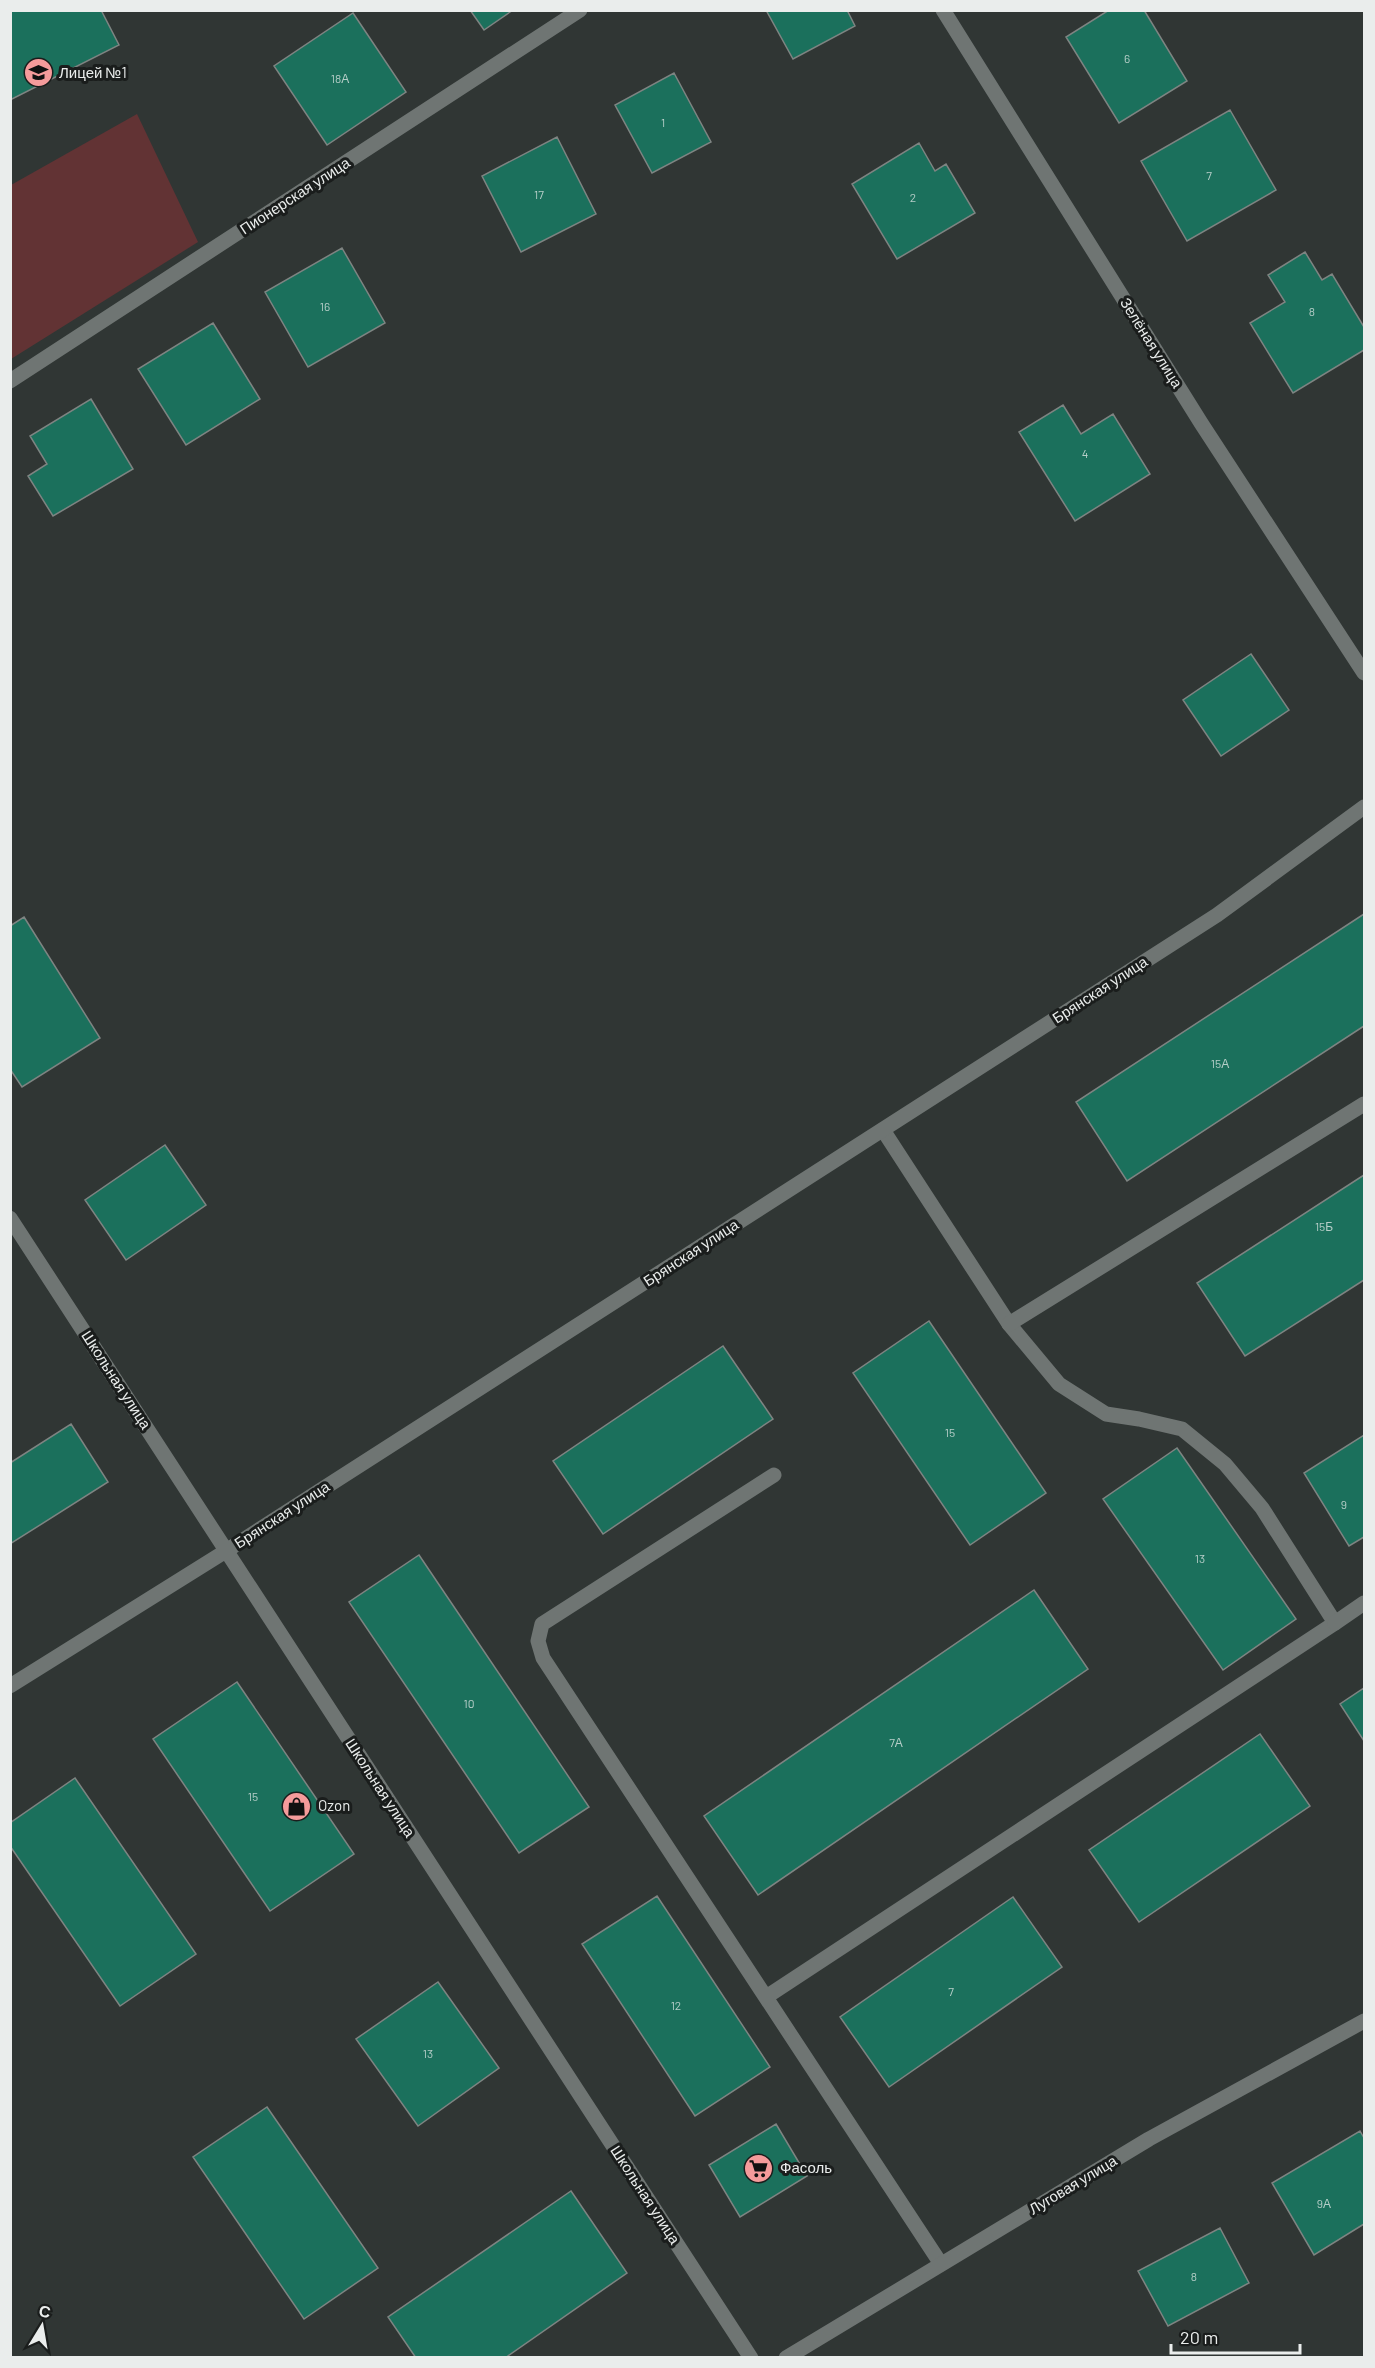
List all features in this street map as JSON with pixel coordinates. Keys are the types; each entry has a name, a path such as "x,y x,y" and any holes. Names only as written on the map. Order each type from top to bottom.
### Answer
{"street":[{"name":"Пионерская улица","path":"10,381 580,10"},
{"name":"Зелёная улица","path":"943,10 1202,423 1365,673"},
{"name":"Брянская улица","path":"10,1686 226,1551 1217,915 1365,807"},
{"path":"1009,1324 1365,1104"},
{"path":"883,1130 1009,1324 1059,1384 1106,1414 1182,1429 1225,1464 1262,1508 1335,1623"},
{"name":"Школьная улица","path":"10,1218 751,2358"},
{"path":"774,1475 542,1624 538,1641 543,1658 941,2264"},
{"path":"766,1997 1365,1603"},
{"name":"Луговая улица","path":"786,2358 1149,2139 1365,2021"}],"shaded area":[{"path":"137,114 198,242 11,359 11,185"}],"building":[{"name":"Лицей №1","path":"10,10 101,10 119,45 10,100"},
{"path":"470,10 513,10 484,30"},
{"path":"766,10 847,10 855,26 793,59"},
{"path":"1109,10 1144,10 1187,81 1119,123 1066,37"},
{"path":"353,13 406,92 327,145 274,66"},
{"path":"674,73 711,142 652,173 615,105"},
{"path":"1230,110 1276,190 1187,241 1141,161"},
{"path":"557,137 596,214 521,252 482,176"},
{"path":"919,143 935,171 946,164 975,213 897,259 852,184"},
{"path":"342,248 385,323 308,367 265,292"},
{"path":"1305,252 1322,280 1332,274 1364,327 1364,350 1293,393 1250,323 1285,302 1268,275"},
{"path":"213,323 260,399 186,445 138,369"},
{"path":"91,399 133,469 53,516 28,476 47,464 30,436"},
{"path":"1063,405 1081,434 1113,414 1150,474 1075,521 1019,432"},
{"path":"1251,654 1289,710 1221,756 1183,700"},
{"path":"1364,914 1364,1026 1127,1181 1076,1102"},
{"path":"24,917 100,1038 22,1087 10,1069 10,926"},
{"path":"165,1145 206,1205 126,1260 85,1200"},
{"path":"1364,1175 1364,1280 1245,1356 1197,1283"},
{"path":"929,1321 1046,1493 970,1545 853,1373"},
{"path":"723,1346 773,1419 603,1534 553,1461"},
{"path":"71,1424 108,1482 10,1544 10,1463"},
{"path":"1364,1435 1364,1537 1349,1546 1304,1473"},
{"path":"1177,1448 1296,1619 1223,1670 1103,1499"},
{"path":"419,1555 589,1807 519,1853 349,1602"},
{"path":"1034,1590 1088,1669 758,1895 704,1816"},
{"path":"237,1682 354,1854 270,1911 153,1739"},
{"path":"1364,1688 1364,1741 1340,1704"},
{"path":"1260,1734 1310,1806 1139,1922 1089,1850"},
{"path":"75,1778 196,1954 120,2006 10,1846 10,1823"},
{"path":"657,1896 770,2067 695,2116 582,1944"},
{"path":"1013,1897 1062,1967 889,2087 840,2017"},
{"path":"438,1982 499,2068 418,2126 356,2039"},
{"path":"267,2107 378,2268 304,2319 193,2157"},
{"path":"776,2124 807,2176 740,2217 709,2165"},
{"path":"1360,2131 1364,2138 1364,2224 1314,2255 1272,2183"},
{"path":"571,2191 627,2273 505,2358 416,2358 388,2317"},
{"path":"1220,2228 1249,2283 1168,2326 1138,2271"}],"place":[{"name":"Лицей №1","path":"38,73"},
{"name":"Ozon","path":"297,1806"},
{"name":"Фасоль","path":"759,2168"}]}
